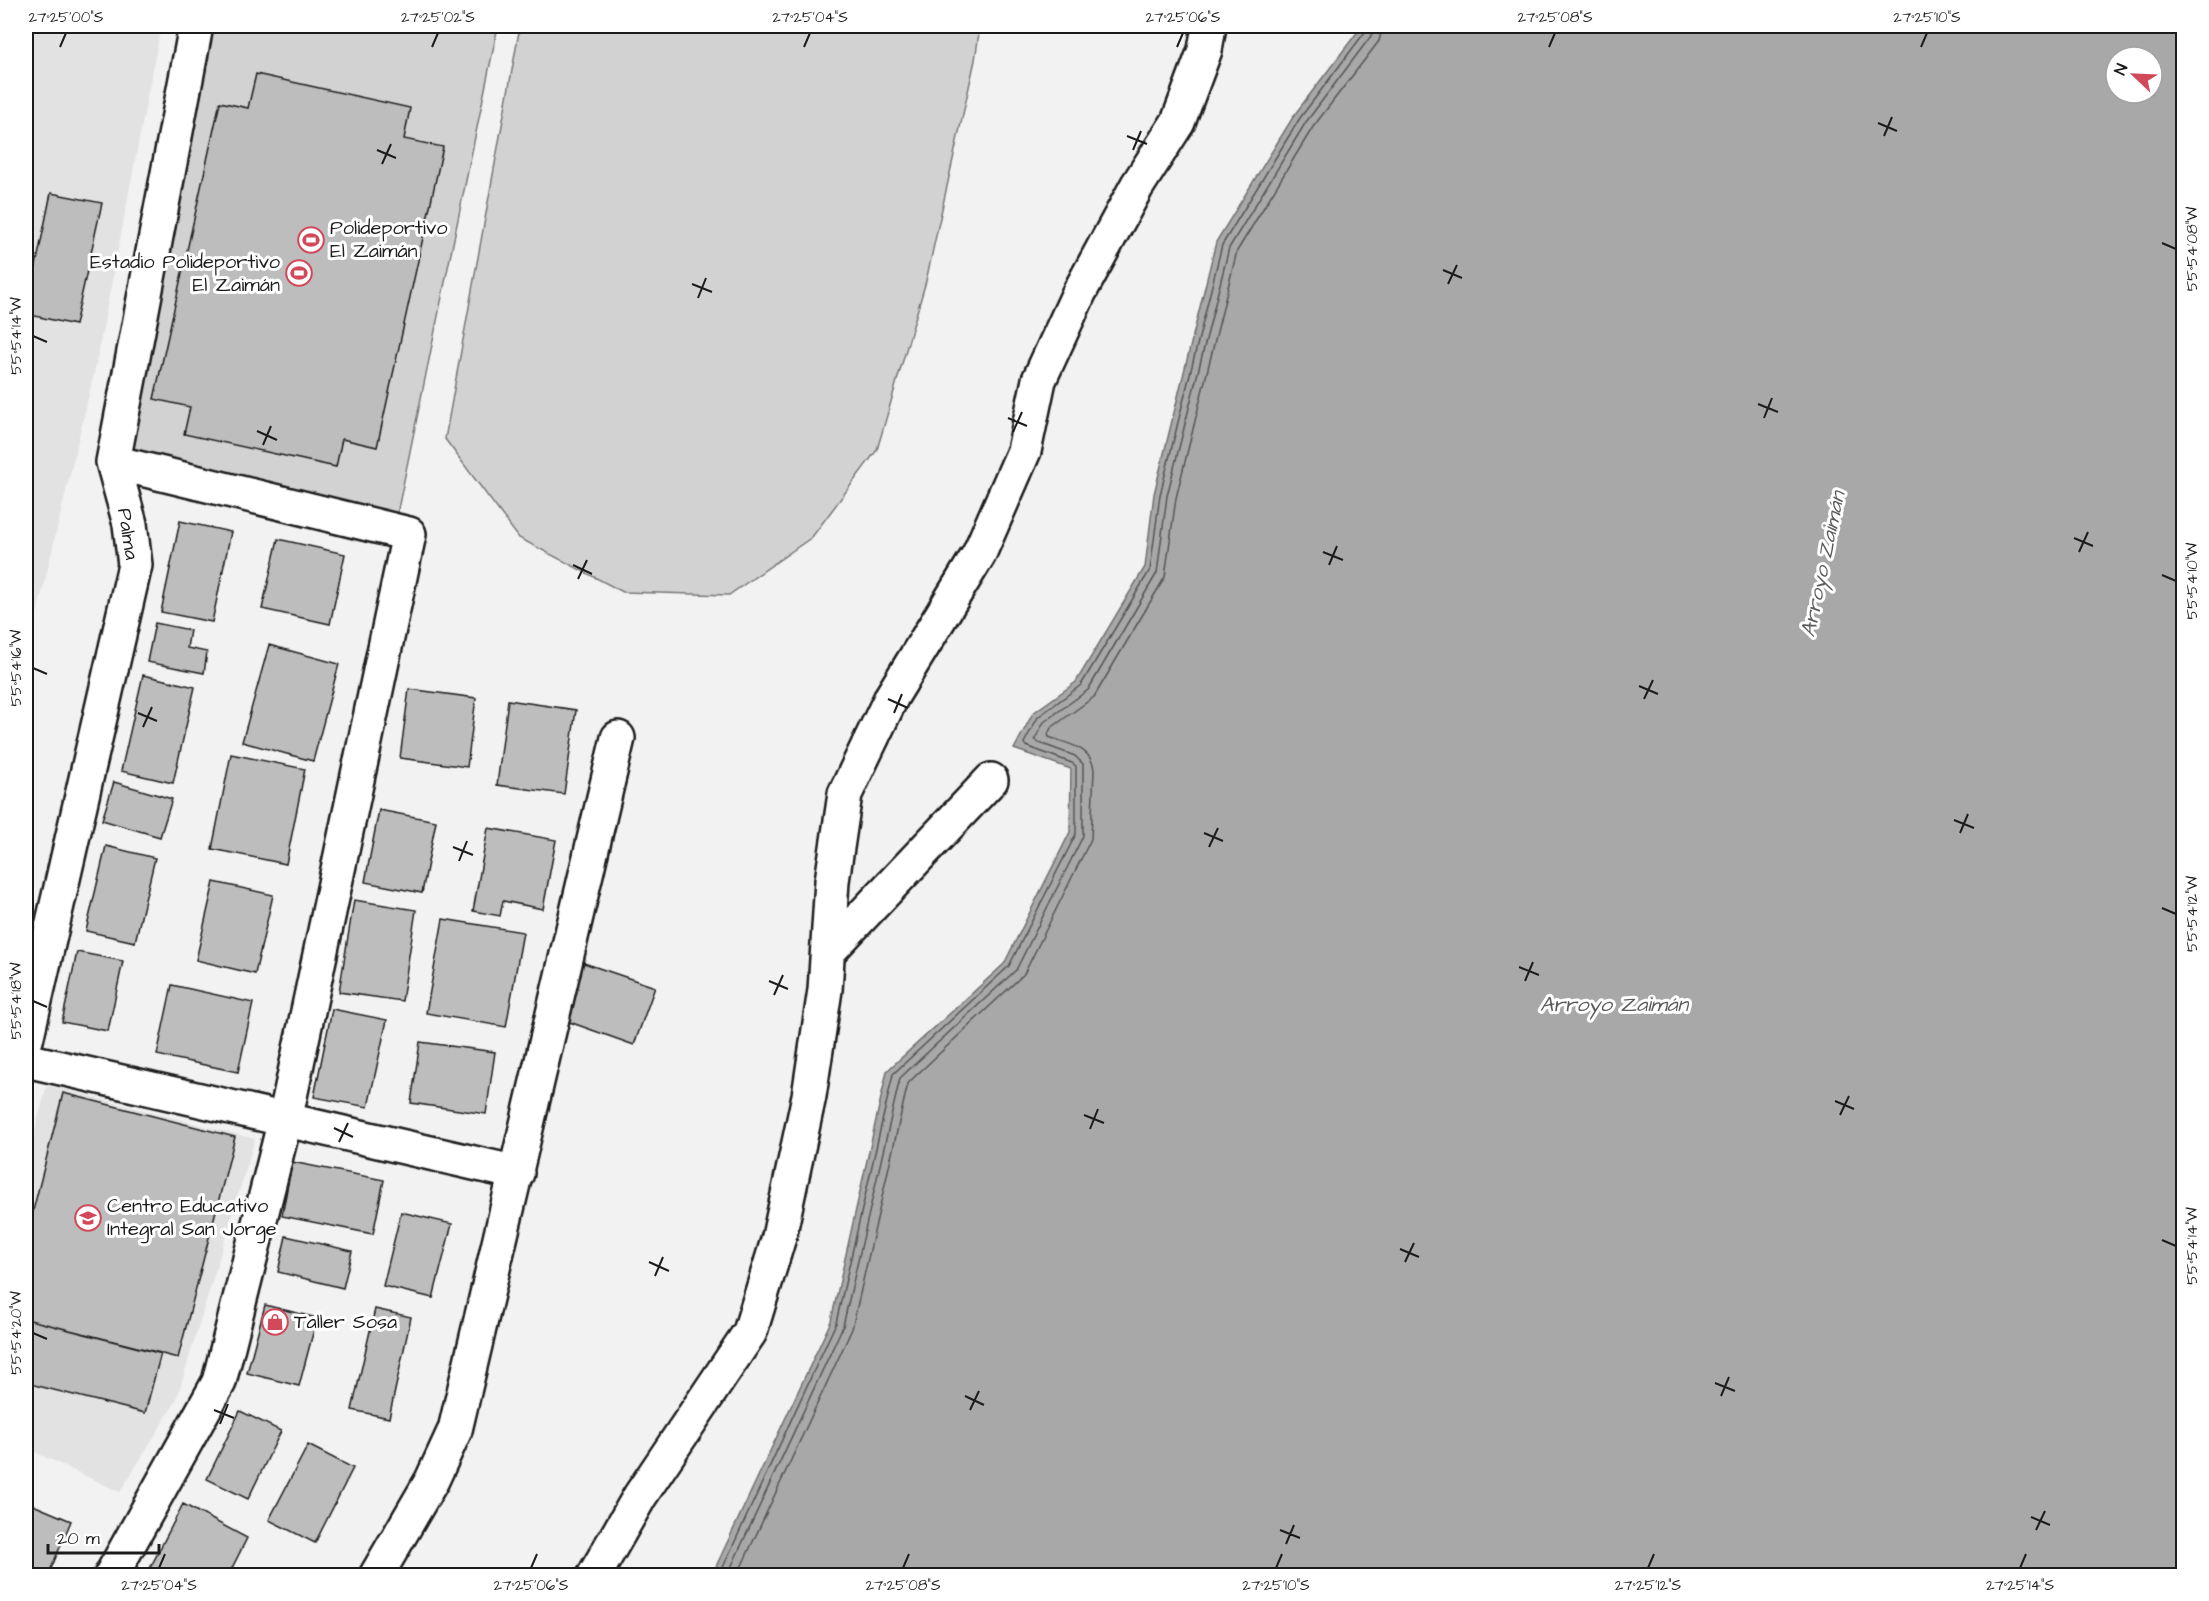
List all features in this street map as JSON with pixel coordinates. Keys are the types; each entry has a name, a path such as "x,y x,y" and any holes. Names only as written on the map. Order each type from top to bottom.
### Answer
{"street":[{"name":"Palma","path":"26,1040 135,566 130,524 113,462 196,26"},
{"path":"594,1575 640,1496 750,1332 779,1237 809,1096 825,990 832,881 845,794 892,696 980,554 1024,451 1039,380 1079,293 1137,186 1178,122 1205,50 1209,26"},
{"path":"111,1575 219,1382 285,1120 409,534 113,462"},
{"path":"376,1575 432,1479 455,1430 618,738"},
{"path":"828,952 991,780"},
{"path":"26,1060 517,1173"}],"shaded area":[{"path":"26,26 161,26 95,369 26,660"},
{"name":"Polideportivo El Zaimán","path":"212,26 498,26 396,519 126,455"},
{"path":"520,26 980,26 975,60 926,281 877,450 812,537 729,595 623,592 519,538 445,439"},
{"path":"47,1085 255,1139 176,1401 120,1492 26,1448 26,1163"}],"water":[{"name":"Arroyo Zaimán","path":"1362,26 2183,26 2183,1575 712,1575 831,1321 887,1071 1004,964 1070,832 1071,769 1014,749 1033,713 1076,682 1145,567 1154,494 1216,242 1295,114"}],"building":[{"name":"Polideportivo El Zaimán","path":"256,74 410,108 404,139 443,147 377,447 342,439 336,467 184,434 190,407 154,399 220,102 248,108"},
{"path":"51,193 102,203 75,325 26,314"},
{"path":"180,521 231,532 212,622 161,612"},
{"path":"278,539 345,554 330,624 262,609"},
{"path":"155,623 190,630 187,648 207,652 204,673 147,662"},
{"path":"269,645 339,664 313,761 242,742"},
{"path":"143,675 195,687 173,783 121,771"},
{"path":"409,689 476,698 467,767 400,758"},
{"path":"508,700 576,710 564,794 497,785"},
{"path":"231,754 305,769 286,864 212,849"},
{"path":"114,782 172,799 160,837 102,820"},
{"path":"379,810 436,821 422,893 365,882"},
{"path":"488,828 556,840 543,909 503,901 500,916 473,911"},
{"path":"106,846 155,858 135,942 86,931"},
{"path":"214,882 273,895 255,974 196,960"},
{"path":"354,900 416,910 402,1001 339,992"},
{"path":"443,919 523,932 506,1027 426,1013"},
{"path":"77,952 123,961 108,1031 62,1022"},
{"path":"581,962 655,987 634,1045 561,1019"},
{"path":"172,985 253,1003 238,1072 157,1055"},
{"path":"332,1009 387,1020 368,1107 314,1097"},
{"path":"420,1042 495,1052 486,1114 411,1103"},
{"path":"63,1093 235,1137 178,1358 26,1319 26,1238"},
{"path":"292,1162 384,1180 373,1234 282,1216"},
{"path":"401,1212 452,1224 433,1298 383,1286"},
{"path":"286,1236 352,1251 343,1288 278,1272"},
{"path":"265,1305 317,1318 299,1386 247,1373"},
{"path":"375,1309 411,1317 389,1418 352,1410"},
{"path":"26,1319 161,1353 145,1413 26,1383"},
{"path":"240,1411 281,1431 248,1499 207,1479"},
{"path":"308,1445 353,1468 315,1543 269,1520"},
{"path":"26,1502 71,1521 48,1576 26,1576"},
{"path":"183,1504 247,1538 228,1576 146,1576"}],"place":[{"name":"Polideportivo El Zaimán","path":"311,240"},
{"name":"Estadio Polideportivo El Zaimán","path":"299,273"},
{"name":"Centro Educativo Integral San Jorge","path":"88,1218"},
{"name":"Taller Sosa","path":"275,1322"}]}
